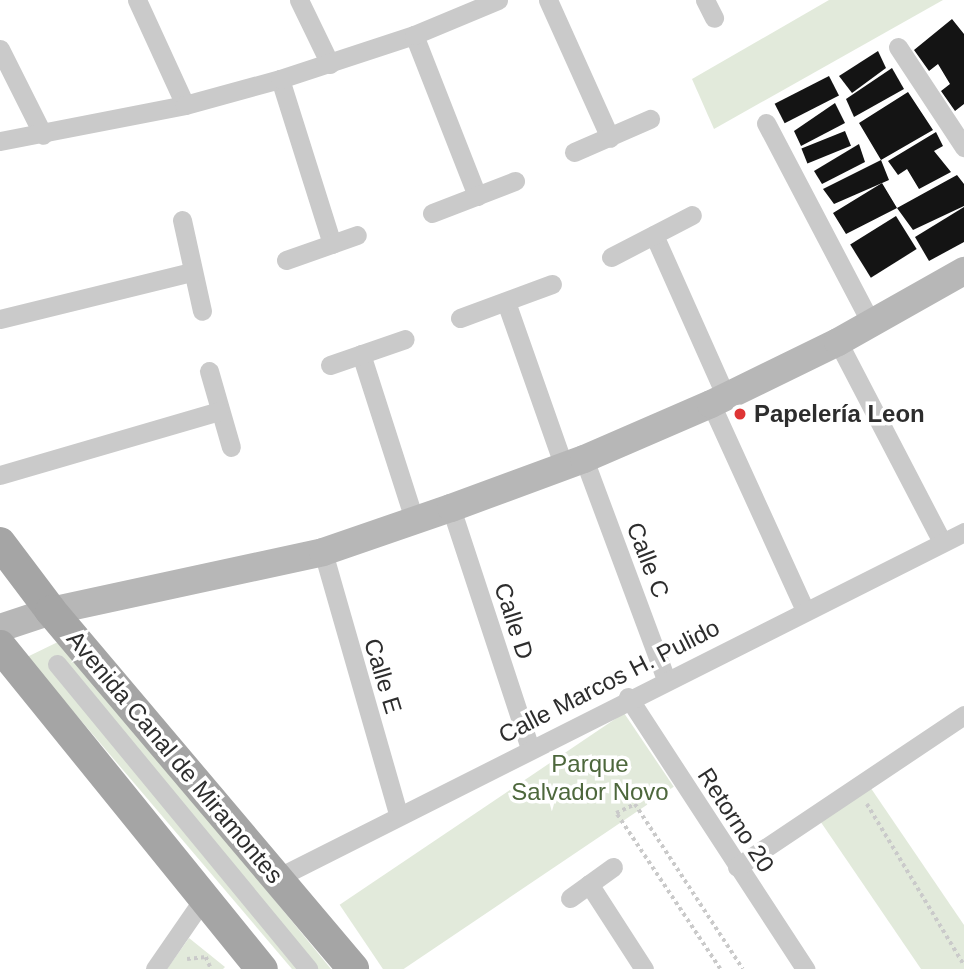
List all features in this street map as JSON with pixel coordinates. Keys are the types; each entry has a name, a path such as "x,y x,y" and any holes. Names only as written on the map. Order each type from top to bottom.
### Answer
{"main road":[{"name":"Avenida Canal de Miramontes","path":"0,543 51,611 353,969"},
{"path":"0,646 204,898 249,963"}],"street":[{"path":"137,0 185,105"},
{"path":"299,0 330,64"},
{"path":"548,0 610,138"},
{"path":"705,0 714,18"},
{"path":"0,141 43,135 185,105 280,79 414,35 495,1"},
{"path":"414,35 477,196"},
{"path":"898,47 964,148"},
{"path":"0,49 43,135"},
{"path":"280,79 332,244"},
{"path":"574,152 650,119"},
{"path":"766,123 871,323"},
{"path":"432,213 515,181"},
{"path":"611,257 692,215"},
{"path":"182,220 202,311"},
{"path":"286,260 357,235"},
{"path":"654,235 718,401 805,610"},
{"path":"0,319 192,272"},
{"path":"0,628 51,611 323,552 451,509 574,463 718,401 838,342 963,273"},
{"path":"460,318 552,284"},
{"name":"Calle C","path":"506,302 666,679"},
{"path":"330,365 405,338"},
{"path":"838,342 942,542"},
{"path":"361,354 415,522"},
{"path":"209,371 231,447"},
{"path":"0,475 219,411"},
{"name":"Calle D","path":"451,509 530,748"},
{"name":"Calle Marcos H. Pulido","path":"278,878 628,697 964,531"},
{"name":"Calle E","path":"323,552 398,814"},
{"path":"57,664 308,969"},
{"name":"Retorno 20","path":"628,697 805,969"},
{"path":"737,867 964,715"},
{"path":"570,898 613,867"},
{"path":"589,884 644,969"},
{"path":"155,969 204,898"}],"path":[{"path":"853,790 871,808 964,965"},
{"path":"720,969 616,813 635,804 743,969"},
{"path":"189,956 206,957 211,969"}],"green space":[{"path":"829,0 943,0 714,129 692,79"},
{"path":"62,640 331,969 292,969 27,657"},
{"name":"Parque Salvador Novo","path":"624,713 674,787 404,969 383,969 340,905"},
{"path":"866,781 964,925 964,969 921,969 816,815"},
{"path":"189,938 225,967 167,969"}],"building":[{"path":"952,19 964,34 964,104 955,111 941,91 950,84 938,64 929,71 914,50"},
{"path":"878,51 886,68 852,93 839,76"},
{"path":"892,68 904,89 854,117 846,99"},
{"path":"829,76 839,96 785,123 775,104"},
{"path":"908,92 933,130 881,160 859,123"},
{"path":"835,103 845,123 801,146 794,131"},
{"path":"845,131 851,146 807,163 801,149"},
{"path":"936,132 943,146 934,151 951,172 919,189 907,169 898,175 888,161"},
{"path":"859,144 865,162 822,184 814,171"},
{"path":"881,160 889,180 834,204 823,189"},
{"path":"957,175 964,184 964,206 913,230 897,208"},
{"path":"882,183 897,208 846,234 833,213"},
{"path":"964,207 964,242 929,261 915,237"},
{"path":"896,216 917,249 871,278 850,245"}],"place":[{"name":"Papelería Leon","path":"740,414"}]}
